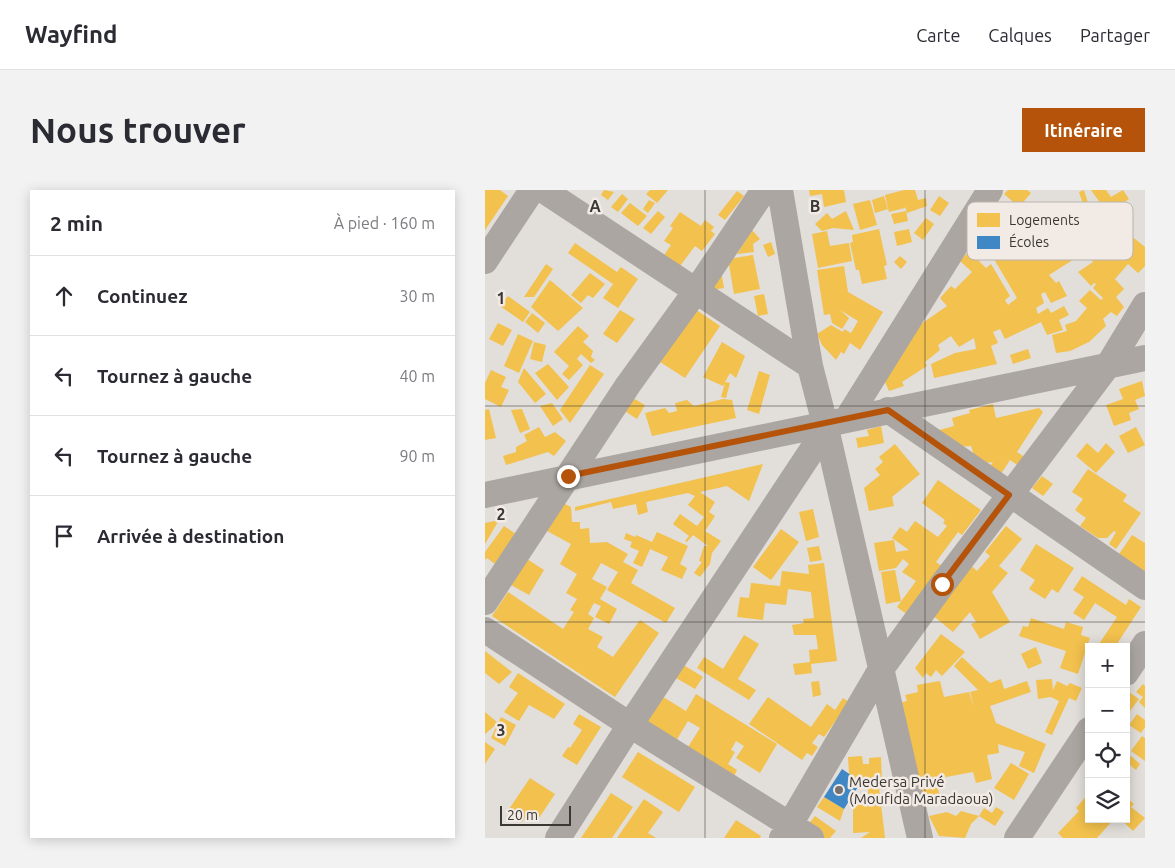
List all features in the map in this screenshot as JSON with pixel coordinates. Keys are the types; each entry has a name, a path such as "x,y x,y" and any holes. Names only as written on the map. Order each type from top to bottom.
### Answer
{"street":[{"path":"485,261 532,190"},
{"path":"543,190 810,366"},
{"path":"485,602 628,385 696,291 764,190"},
{"path":"780,190 810,366 833,424 881,670 920,838"},
{"path":"982,202 990,190"},
{"path":"558,838 629,725 967,224"},
{"path":"485,630 794,834 881,670 1009,495 1109,364 1145,305"},
{"path":"485,495 568,476 833,424 888,410 1145,358"},
{"path":"888,410 1145,587"},
{"path":"1130,667 1145,644"},
{"path":"1017,838 1087,733"}],"building: Logements":[{"path":"485,190 500,190 508,196 485,230"},
{"path":"604,190 614,192 608,200 601,195"},
{"path":"650,190 668,190 657,203 646,194"},
{"path":"809,190 844,190 846,202 824,207 822,194 810,196"},
{"path":"904,190 915,190 918,200 926,198 927,206 907,213 905,206 905,208 889,212 885,195"},
{"path":"1008,190 1027,190 1031,193 1023,202 1013,202 1004,194"},
{"path":"1084,190 1088,202 1082,202 1079,192"},
{"path":"1091,190 1106,190 1111,197 1123,190 1129,199 1125,202 1100,202"},
{"path":"737,191 744,196 725,220 718,215"},
{"path":"622,194 628,199 618,212 611,207"},
{"path":"884,196 888,209 875,213 872,200"},
{"path":"939,196 949,203 940,216 930,210"},
{"path":"649,200 655,203 648,213 643,209"},
{"path":"870,200 877,225 860,230 853,204"},
{"path":"630,203 647,216 638,226 621,213"},
{"path":"658,211 665,217 651,234 643,228"},
{"path":"846,211 854,230 833,228 822,231 815,224 827,213 832,219"},
{"path":"906,211 908,221 894,224 891,214"},
{"path":"680,212 701,226 705,220 714,227 711,231 715,234 702,251 695,246 680,266 664,255 671,245 664,241 673,228 670,226"},
{"path":"926,218 934,224 923,240 914,233"},
{"path":"879,229 887,265 884,266 887,279 862,284 859,270 856,270 850,243 853,242 852,235"},
{"path":"909,229 912,242 897,246 894,232"},
{"path":"752,230 760,239 753,244 754,252 737,254"},
{"path":"827,231 830,246 849,243 852,261 818,268 812,234"},
{"path":"1133,237 1145,247 1145,266 1138,273 1128,264 1115,279 1124,289 1116,297 1124,307 1117,316 1111,312 1103,319 1106,326 1089,342 1070,351 1056,353 1052,335 1067,331 1065,325 1076,321 1087,308 1079,301 1090,290 1101,300 1103,298 1093,288 1096,284 1094,283 1091,286 1078,272 1093,262 1091,260 1133,260"},
{"path":"771,242 775,254 768,257 763,245"},
{"path":"575,243 617,272 621,267 638,279 618,308 603,298 613,284 568,253"},
{"path":"967,253 967,260 978,260 986,268 991,264 1010,296 1005,300 1008,305 1017,298 995,260 1073,260 1049,275 1056,283 1059,281 1067,296 1051,303 1045,292 1041,294 1044,303 1036,308 1038,314 1048,308 1051,313 1064,306 1069,315 1059,320 1063,330 1047,335 1041,322 1005,339 1000,329 993,332 998,343 991,346 997,364 934,378 931,364 955,353 976,349 974,338 959,347 951,336 938,345 940,350 925,362 927,366 902,382 904,386 889,391 881,373 911,331 947,306 940,298 951,286 955,289 972,272 960,261"},
{"path":"753,255 760,289 734,294 728,259"},
{"path":"900,256 907,262 901,269 894,262"},
{"path":"546,264 553,269 534,297 524,297"},
{"path":"844,266 848,292 883,312 860,350 850,343 844,354 841,352 836,360 822,345 817,334 831,325 843,332 844,329 851,333 858,321 840,310 849,318 842,329 832,323 830,314 824,315 817,270"},
{"path":"590,273 605,284 593,298 588,295 581,303 571,295"},
{"path":"722,276 724,288 712,290 710,278"},
{"path":"550,280 583,308 558,331 531,307"},
{"path":"764,294 768,314 758,316 754,296"},
{"path":"508,296 530,312 523,322 500,306"},
{"path":"695,309 720,326 685,378 660,362"},
{"path":"620,310 635,319 617,343 603,334"},
{"path":"532,313 545,323 538,333 525,322"},
{"path":"498,323 512,330 503,346 489,339"},
{"path":"578,326 589,336 583,342 593,351 591,357 595,360 591,363 581,354 577,359 583,365 569,380 562,374 569,366 554,352"},
{"path":"518,334 533,341 519,373 504,366"},
{"path":"534,342 546,345 542,362 530,359"},
{"path":"722,342 745,356 736,378 730,373 725,382 730,383 726,398 721,397 725,383 723,386 703,377"},
{"path":"1028,349 1031,358 1013,364 1010,355"},
{"path":"548,364 569,387 557,400 535,373"},
{"path":"590,365 604,374 570,423 560,410"},
{"path":"524,368 546,394 535,403 518,382"},
{"path":"491,370 506,377 501,387 509,390 501,407 485,399 485,383"},
{"path":"759,371 770,375 759,414 747,410"},
{"path":"1142,381 1145,396 1135,400 1139,409 1129,413 1131,420 1114,426 1106,405 1123,399 1119,389"},
{"path":"631,397 645,405 637,419 623,410"},
{"path":"723,399 732,400 736,418 652,436 645,413 665,408 669,413 677,411 675,403 687,400 694,406"},
{"path":"552,403 563,419 553,426 540,406"},
{"path":"993,404 996,418 1039,408 1043,412 1017,452 1026,458 1020,467 1010,460 1001,474 990,466 993,462 977,464 971,446 958,447 936,431 954,426 952,418 970,413 969,410"},
{"path":"489,409 496,438 485,440 485,410"},
{"path":"522,409 530,429 520,433 511,410"},
{"path":"881,426 884,443 858,448 856,438 869,436 867,430"},
{"path":"539,427 545,437 555,432 566,441 554,456 548,452 506,465 503,456 516,452 516,447 527,441 524,435"},
{"path":"1136,427 1145,445 1128,453 1119,436"},
{"path":"1087,443 1098,453 1106,443 1115,452 1096,473 1076,456"},
{"path":"895,444 920,474 892,497 894,506 869,511 864,488 880,475 875,469 883,462 879,457"},
{"path":"763,464 749,501 727,486 700,492 715,502 709,512 715,516 705,531 721,541 712,553 710,564 700,577 694,573 702,562 699,561 704,546 708,546 693,535 687,542 685,541 689,536 673,524 680,514 697,526 704,517 688,505 695,496 688,493 646,502 648,512 638,515 636,504 613,509 611,502 575,511 575,507"},
{"path":"1088,469 1127,495 1123,501 1141,513 1116,549 1109,544 1116,532 1114,531 1107,538 1098,538 1080,526 1086,518 1075,510 1083,499 1072,492"},
{"path":"1042,476 1053,484 1043,496 1032,488"},
{"path":"938,480 981,510 962,535 958,532 936,562 946,569 912,618 897,607 916,581 902,572 909,564 903,559 896,568 879,571 874,543 894,540 896,552 909,550 892,538 900,527 907,532 915,521 938,537 947,526 943,523 945,520 922,503"},
{"path":"563,503 571,507 572,522 580,522 580,529 589,528 590,543 607,542 628,554 623,562 638,570 631,583 675,608 666,623 607,590 618,572 601,563 592,579 607,587 600,599 617,609 609,624 595,617 601,606 594,603 588,614 594,618 588,629 603,637 597,647 613,657 640,620 659,633 615,697 492,616 508,592 563,629 574,612 570,610 577,599 566,593 577,574 560,564 571,544 547,531"},
{"path":"813,509 819,537 806,541 799,512"},
{"path":"499,520 485,544 485,523"},
{"path":"504,526 516,534 495,564 487,558 485,560 485,552"},
{"path":"1006,526 1022,539 999,566 1008,573 992,592 1010,622 980,639 971,624 976,622 970,612 953,632 925,609 966,561 977,571 990,556 985,552"},
{"path":"781,529 799,542 771,580 753,567"},
{"path":"657,532 688,546 680,564 687,568 682,579 661,570 668,557 650,549 642,567 633,563 639,551 630,547 632,542 624,539 626,533 652,542"},
{"path":"1132,535 1145,543 1145,575 1117,557"},
{"path":"1036,544 1074,568 1058,593 1052,589 1045,599 1029,589 1035,580 1020,570"},
{"path":"819,546 822,560 810,562 807,548"},
{"path":"527,559 544,570 529,595 511,585"},
{"path":"824,563 837,661 811,664 812,673 795,675 793,664 810,662 809,650 818,649 816,635 794,635 792,625 804,623 803,619 814,618 811,592 788,589 786,605 765,603 763,620 737,617 740,597 749,598 751,583 780,586 782,571 809,574 808,565"},
{"path":"895,570 901,601 886,604 881,572"},
{"path":"1082,576 1126,605 1129,599 1141,607 1118,643 1100,643 1117,617 1095,603 1084,620 1073,613 1084,597 1073,590"},
{"path":"1031,618 1064,629 1066,622 1083,627 1081,635 1090,638 1088,643 1085,643 1085,653 1078,674 1060,668 1066,651 1019,636 1023,626 1028,627"},
{"path":"941,634 965,652 942,676 936,670 931,677 926,673 923,678 915,668"},
{"path":"744,635 759,644 738,679 756,690 749,700 697,668 704,657 723,669"},
{"path":"1036,647 1042,663 1028,669 1021,654"},
{"path":"485,651 512,672 499,684 485,673"},
{"path":"962,657 990,683 1001,679 1004,689 1027,681 1031,692 990,706 996,723 1046,744 1034,773 1019,766 1025,752 998,744 999,753 987,755 992,779 976,783 973,772 919,782 894,704 907,701 905,695 918,692 917,685 940,681 944,697 969,692 974,708 970,692 978,690 954,666"},
{"path":"677,661 703,677 695,689 669,674"},
{"path":"518,673 565,704 554,719 529,705 519,721 504,712 518,693 509,687"},
{"path":"1052,679 1053,690 1057,681 1067,686 1070,683 1082,688 1076,701 1069,698 1052,735 1045,732 1059,701 1051,697 1038,699 1036,680"},
{"path":"819,681 821,695 813,697 811,682"},
{"path":"1143,684 1145,686 1145,708 1139,702 1143,697 1136,692"},
{"path":"655,692 686,711 696,694 777,744 760,773 736,758 744,746 736,741 731,750 735,752 728,764 737,770 734,776 688,747 700,728 688,721 676,741 640,718"},
{"path":"1130,693 1139,699 1130,711"},
{"path":"768,697 811,727 827,704 835,710 843,698 849,702 824,737 819,734 812,743 818,747 812,756 807,753 802,760 749,724"},
{"path":"485,712 498,723 485,734"},
{"path":"579,714 601,727 577,765 562,756 582,730 573,724"},
{"path":"1137,714 1145,720 1145,727 1141,733 1130,726"},
{"path":"501,717 516,725 505,746 491,738"},
{"path":"1142,736 1145,738 1145,761 1131,751"},
{"path":"485,742 495,749 485,764"},
{"path":"638,752 695,787 679,812 622,777"},
{"path":"862,756 863,764 869,764 869,758 881,757 882,784 863,784 863,778 855,778 849,774 848,757"},
{"path":"1131,756 1140,764 1136,770 1130,765"},
{"path":"1011,763 1029,774 1014,800 994,788"},
{"path":"530,778 555,794 539,818 529,811 522,822 507,812"},
{"path":"934,779 944,806 925,802 917,786"},
{"path":"868,785 879,787 885,838 861,838 870,832 853,833 853,806 868,797"},
{"path":"611,793 633,807 612,838 581,838"},
{"path":"824,797 844,809 840,821 817,807"},
{"path":"1085,798 1085,823 1110,823 1097,838 1063,838 1058,833 1079,811 1076,808"},
{"path":"644,799 663,812 648,833 656,838 617,838"},
{"path":"1130,800 1134,804 1131,807 1145,818 1133,831 1124,823 1130,823"},
{"path":"996,807 1004,812 995,826 979,816 984,808 992,813"},
{"path":"961,811 979,816 971,824 965,838 939,836 929,816 947,812 956,816"},
{"path":"815,816 836,831 830,838 823,838 807,826"},
{"path":"736,820 761,836 760,838 724,838"}],"building: Écoles":[{"path":"842,769 861,782 844,809 824,797"}],"place":[{"name":"Medersa Privé (Moufida Maradaoua)","path":"839,790"}],"route":[{"path":"568,476 888,410 1009,495 942,584"}]}
